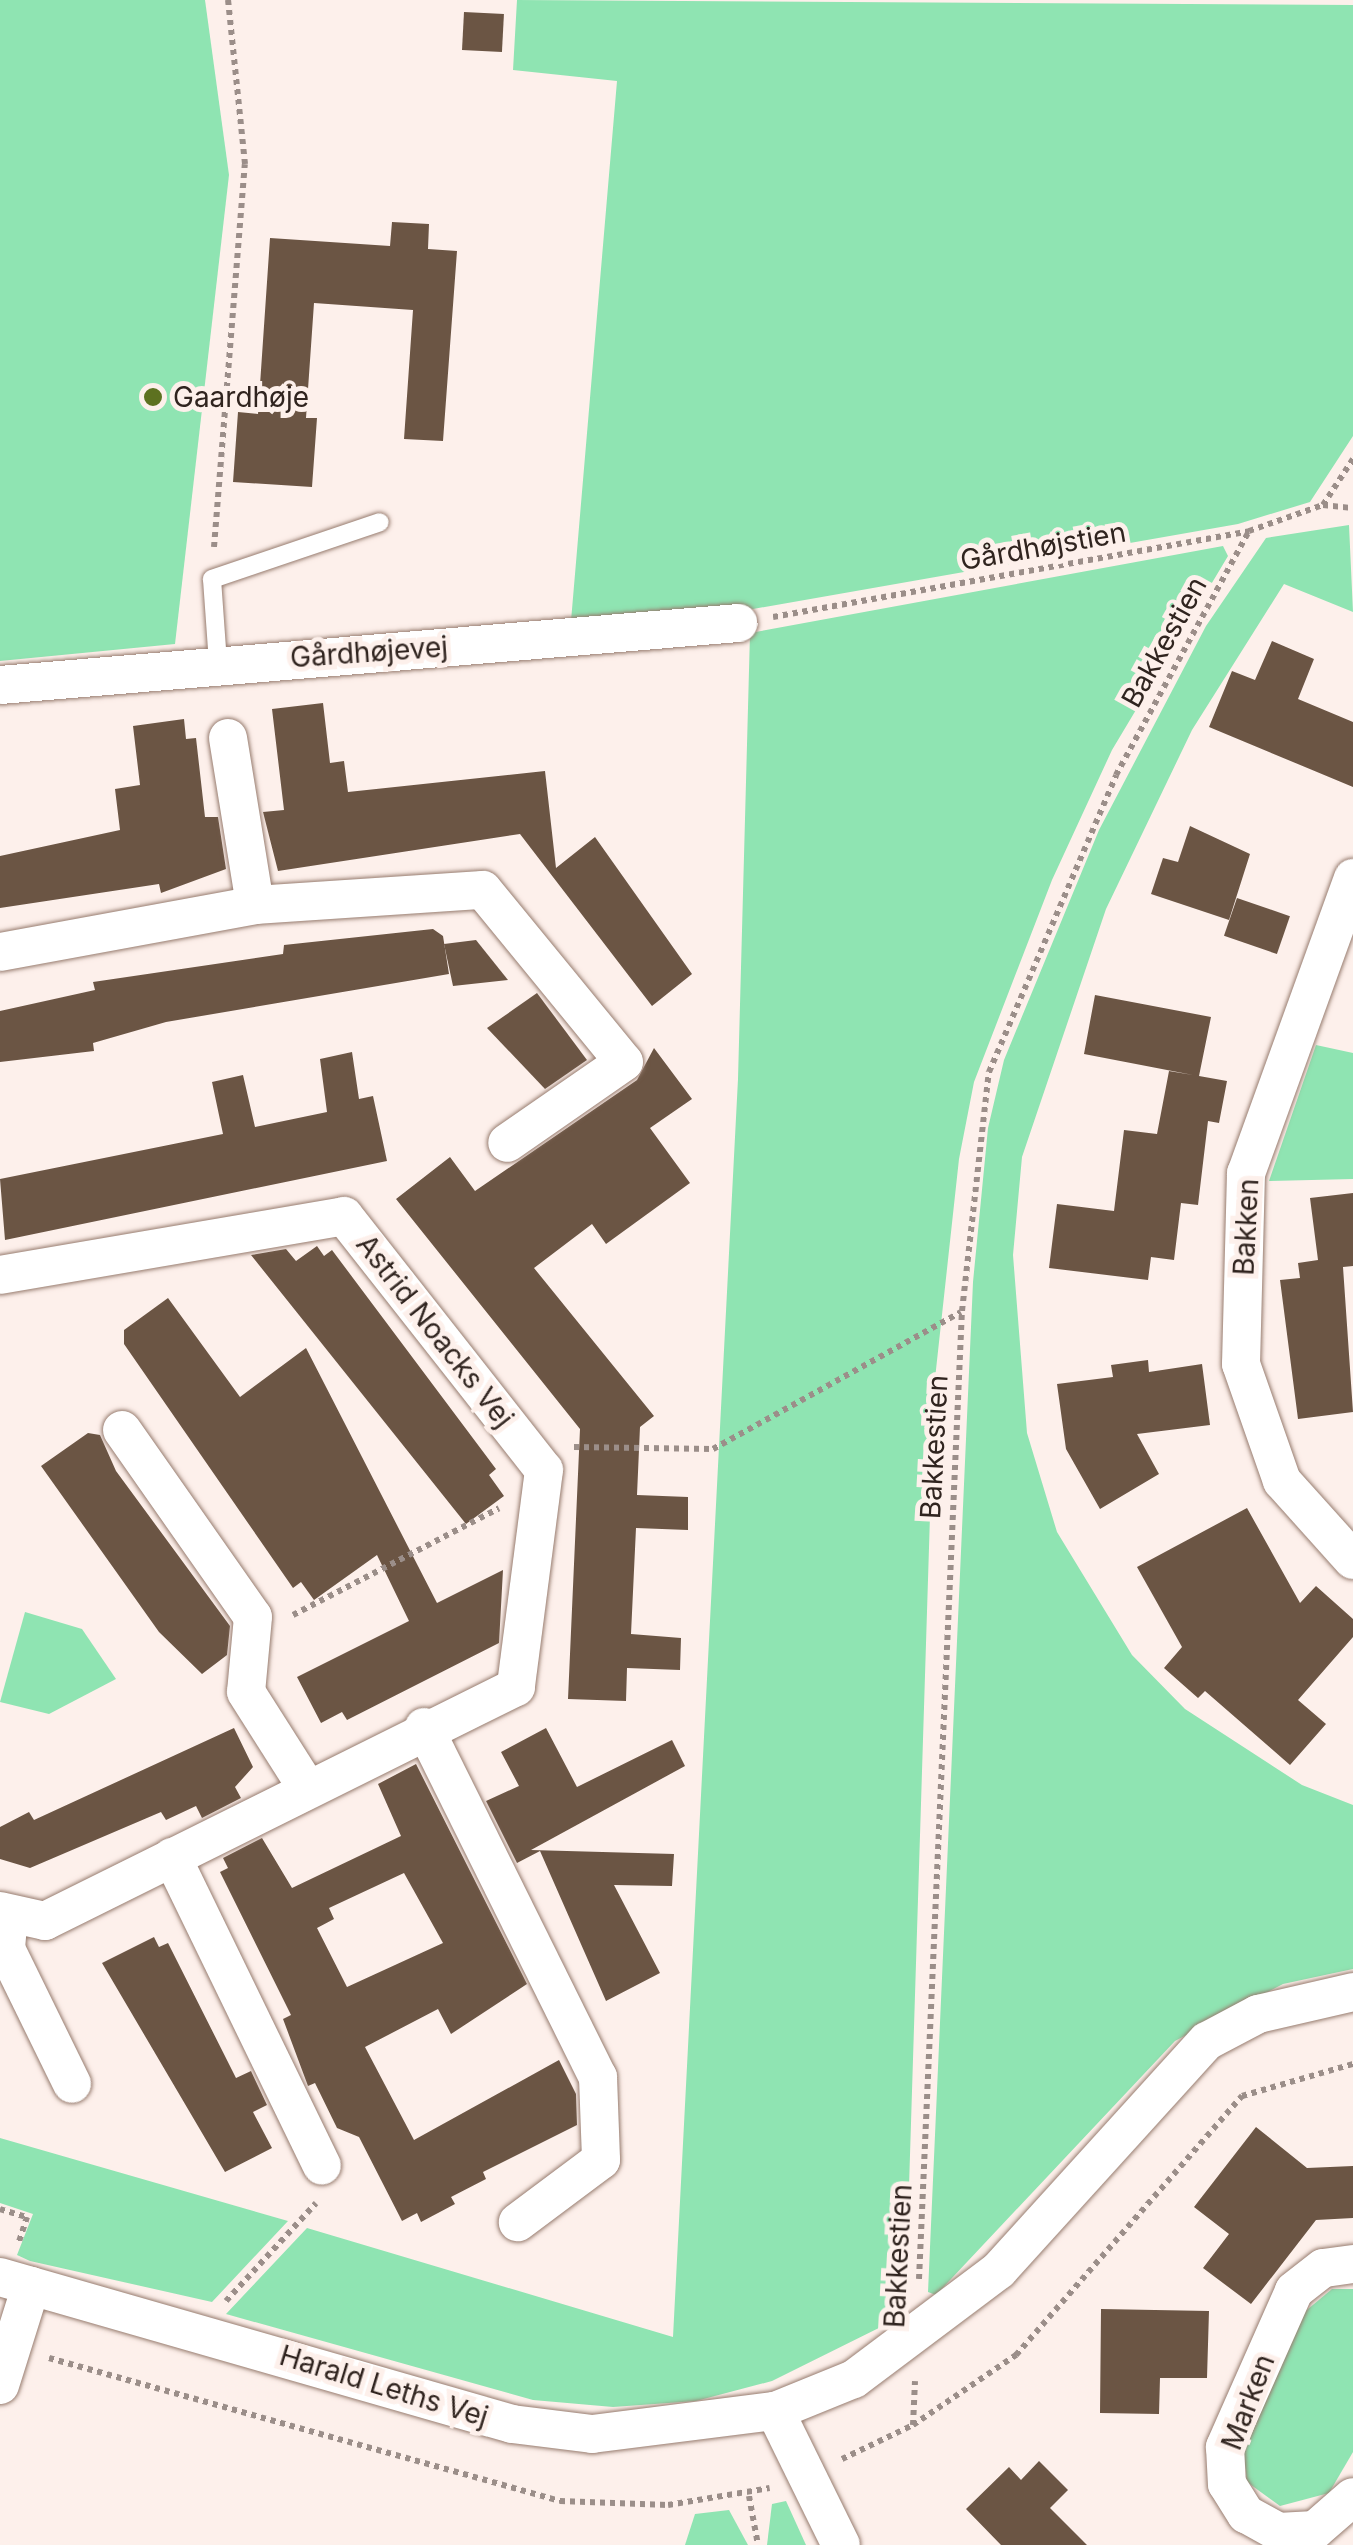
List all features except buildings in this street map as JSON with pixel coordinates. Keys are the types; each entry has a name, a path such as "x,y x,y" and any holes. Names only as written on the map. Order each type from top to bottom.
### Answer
{"street":[{"name":"Gårdhøjevej","path":"0,685 738,623"},
{"path":"228,738 254,905"},
{"name":"Bakken","path":"1353,878 1246,1173 1241,1364 1282,1480 1353,1560"},
{"path":"0,952 254,905 483,890 624,1062 507,1143"},
{"name":"Astrid Noacks Vej","path":"0,1276 344,1216 544,1470"},
{"path":"122,1430 253,1616 246,1692 307,1788"},
{"path":"72,2084 6,1949 4,1913 45,1921 424,1728 516,1687 544,1470"},
{"path":"424,1728 598,2077 601,2160 518,2222"},
{"path":"172,1857 322,2166"},
{"name":"Harald Leths Vej","path":"16,2281 512,2424 592,2434 776,2411 854,2379 916,2338 999,2270 1206,2041 1258,2014 1353,1992"},
{"name":"Marken","path":"1353,2264 1323,2268 1294,2291 1225,2447 1227,2484 1246,2514 1278,2532 1315,2530 1353,2497"},
{"path":"0,2386 12,2347 16,2281"},
{"path":"776,2411 842,2545"}],"lane":[{"path":"218,664 212,579 380,522"}],"path":[{"path":"212,579 245,164 228,0"},
{"path":"1323,504 1353,459"},
{"name":"Gårdhøjstien","path":"738,623 1249,531 1323,504 1353,508"},
{"name":"Bakkestien","path":"914,2425 962,1311 988,1072 1116,776 1249,531"},
{"path":"253,1616 289,1617 511,1502 572,1446 713,1448 962,1311"},
{"path":"12,2347 560,2501 748,2496 807,2476 914,2425 1016,2355 1242,2096 1353,2064"},
{"path":"198,2331 318,2201 322,2166"},
{"path":"748,2496 758,2545"}],"green space":[{"path":"0,0 205,0 229,175 175,644 0,661"},
{"path":"517,0 1353,5 1353,436 1310,502 1238,524 753,609 571,621 617,81 513,70"},
{"path":"1349,525 1353,612 1284,584 1192,730 1106,909 1022,1157 1013,1255 1027,1433 1057,1532 1132,1655 1185,1709 1302,1785 1353,1805 1353,1969 1283,1984 1175,2041 936,2295 928,2292 973,1282 988,1128 1004,1060 1099,830 1206,626 1266,538"},
{"path":"1223,546 1228,556 1112,750 1052,880 974,1082 959,1159 934,1388 905,2315 772,2381 696,2401 613,2407 533,2400 226,2314 307,2228 673,2337 738,1079 750,633"},
{"path":"1316,1045 1353,1053 1353,1179 1269,1181"},
{"path":"25,1612 82,1629 116,1679 49,1714 0,1702"},
{"path":"0,2138 288,2221 212,2302 30,2261 17,2255 33,2214 0,2203"},
{"path":"1332,2289 1353,2289 1353,2452 1329,2493 1280,2506 1247,2482 1243,2446 1296,2319"},
{"path":"786,2501 806,2545 767,2545 772,2504"},
{"path":"729,2510 748,2545 685,2545 695,2514"}],"place":[{"name":"Gaardhøje","path":"153,397"}]}
